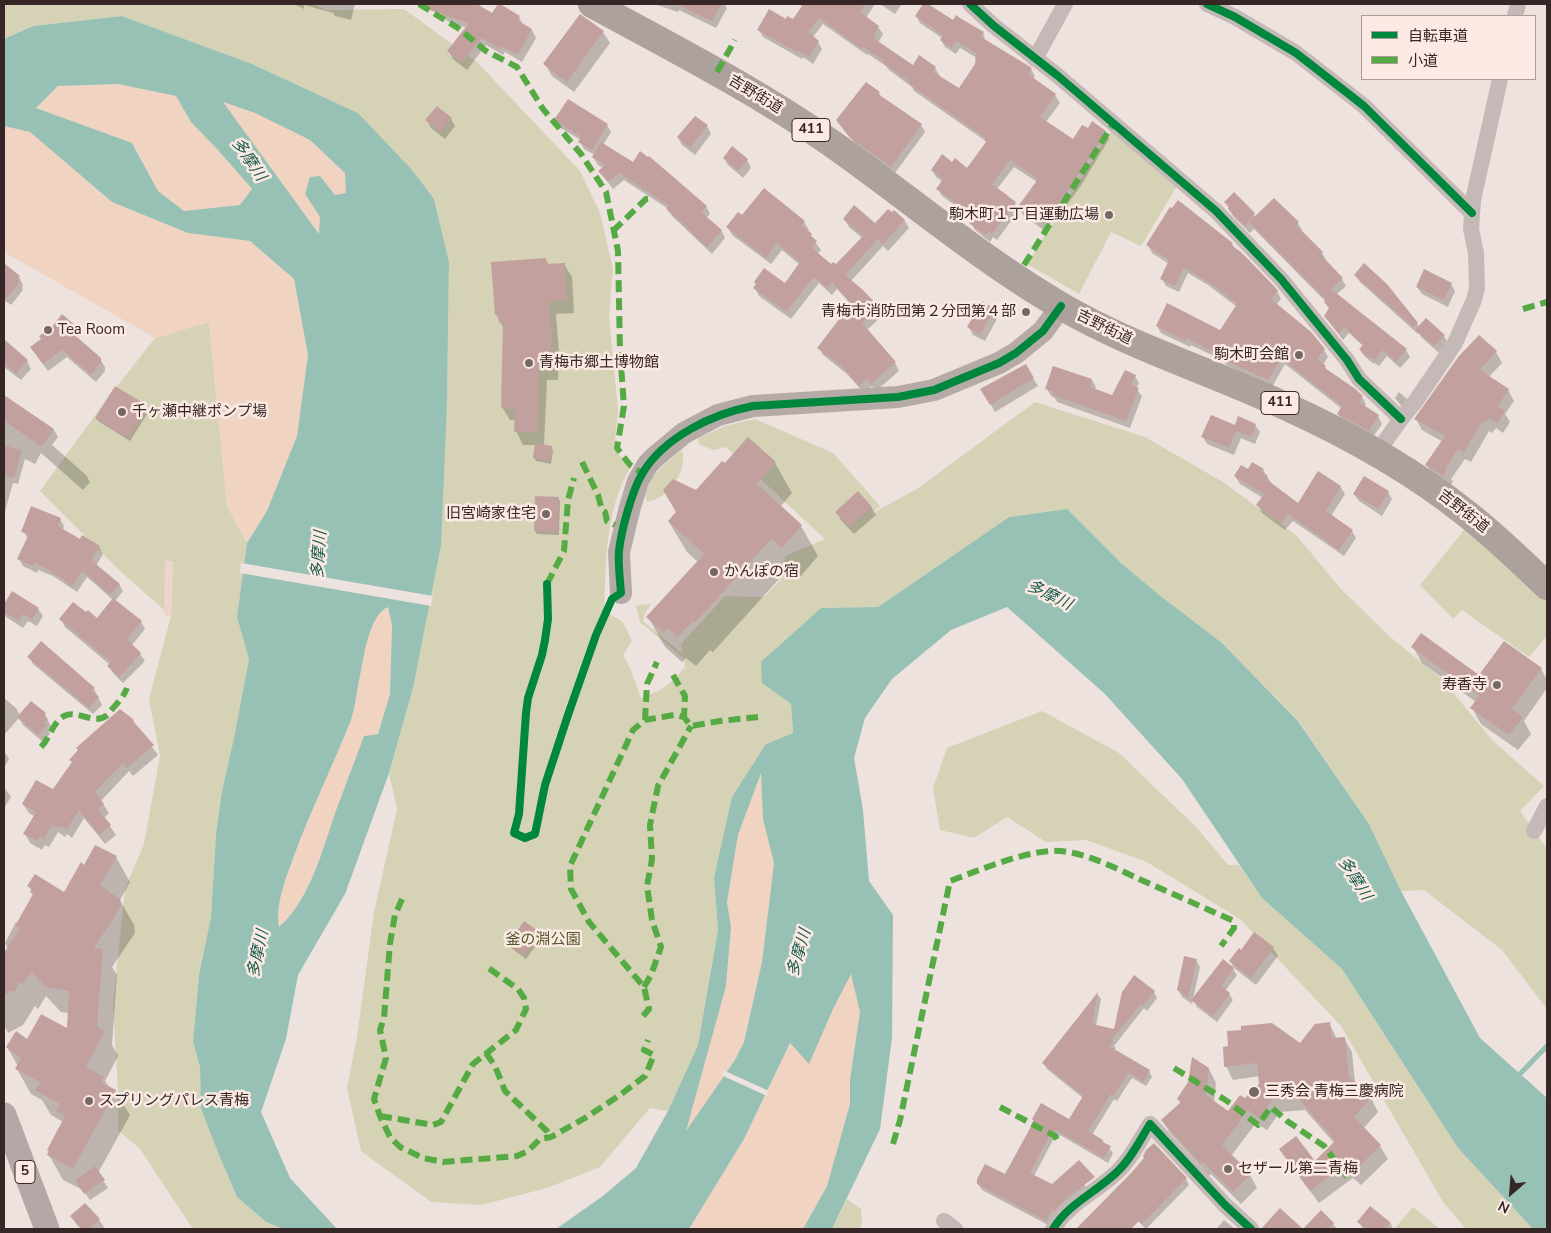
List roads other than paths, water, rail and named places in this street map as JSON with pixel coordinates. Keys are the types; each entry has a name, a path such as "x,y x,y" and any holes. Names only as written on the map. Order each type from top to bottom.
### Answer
{"highway":[{"name":"吉野街道","path":"592,4 716,72 798,121 989,259 1061,306 1141,345 1282,404 1376,454 1434,490 1466,513 1506,547 1547,586"}],"main road":[{"name":"5","path":"4,1115 47,1229"}],"street":[{"path":"970,4 994,26 1058,76 1216,211 1282,279 1347,360 1359,379 1401,419"},
{"path":"1035,59 1064,4"},
{"path":"1207,4 1234,17 1296,53 1364,106 1472,213"},
{"path":"1376,454 1455,343 1474,300 1477,288 1476,253 1471,229 1472,213 1478,176 1500,80"},
{"path":"621,593 619,552 638,481 648,464 684,433 718,415 753,406 898,397 917,395 934,390 999,363 1016,353 1039,334 1061,306"},
{"path":"1534,831 1547,806"},
{"path":"1053,1229 1059,1219 1072,1206 1106,1182 1124,1164 1150,1124 1225,1205 1251,1229"}],"water":[{"name":"多摩川","path":"122,16 252,64 358,113 412,170 434,199 449,262 447,402 441,545 413,688 389,773 345,894 298,975 286,1039 261,1112 290,1178 337,1229 283,1229 266,1222 237,1197 201,1108 200,1067 193,1042 199,975 211,917 216,834 222,791 249,659 237,617 247,543 267,511 297,436 308,355 294,279 250,241 188,233 112,202 30,132 4,126 4,39 33,26","holes":["118,84 176,96 191,122 252,189 240,205 184,211 158,191 132,143 36,108 58,86","223,102 255,113 310,140 345,173 346,193 335,195 320,176 310,177 305,194 320,217 319,234","388,607 392,625 390,694 378,734 364,736 315,872 300,902 279,927 280,899 285,880 351,720 369,636 372,626 382,611"]},
{"name":"多摩川","path":"1067,509 1121,563 1222,643 1298,721 1369,824 1401,891 1480,1038 1547,1098 1547,1229 1533,1229 1458,1148 1342,969 1262,898 1182,779 1105,694 1007,607 951,630 892,679 865,718 854,758 863,810 869,881 893,915 892,1038 880,1129 832,1229 803,1229 827,1186 850,1104 850,1079 860,1012 851,974 809,1064 790,1043 744,1139 689,1229 556,1229 603,1196 636,1168 668,1111 698,1045 718,930 714,878 732,797 766,744 793,733 791,704 762,683 761,662 821,608 878,607 1009,517","holes":["761,773 763,819 774,863 762,962 744,1042 735,1060 686,1131 726,986 731,927 727,902 738,835"]}],"waterway":[{"path":"1516,1078 1547,1046"}],"place":[{"name":"駒木町１丁目運動広場","path":"1109,215"},
{"name":"青梅市消防団第２分団第４部","path":"1026,312"},
{"name":"Tea Room","path":"48,330"},
{"name":"駒木町会館","path":"1299,355"},
{"name":"青梅市郷土博物館","path":"529,363"},
{"name":"千ヶ瀬中継ポンプ場","path":"122,412"},
{"name":"旧宮崎家住宅","path":"546,514"},
{"name":"かんぽの宿","path":"714,572"},
{"name":"寿香寺","path":"1497,685"},
{"name":"三秀会 青梅三慶病院","path":"1254,1092"},
{"name":"スプリングパレス青梅","path":"89,1101"},
{"name":"セザール第二青梅","path":"1228,1169"}],"park label":[{"name":"釜の淵公園","path":"543,940"}]}
